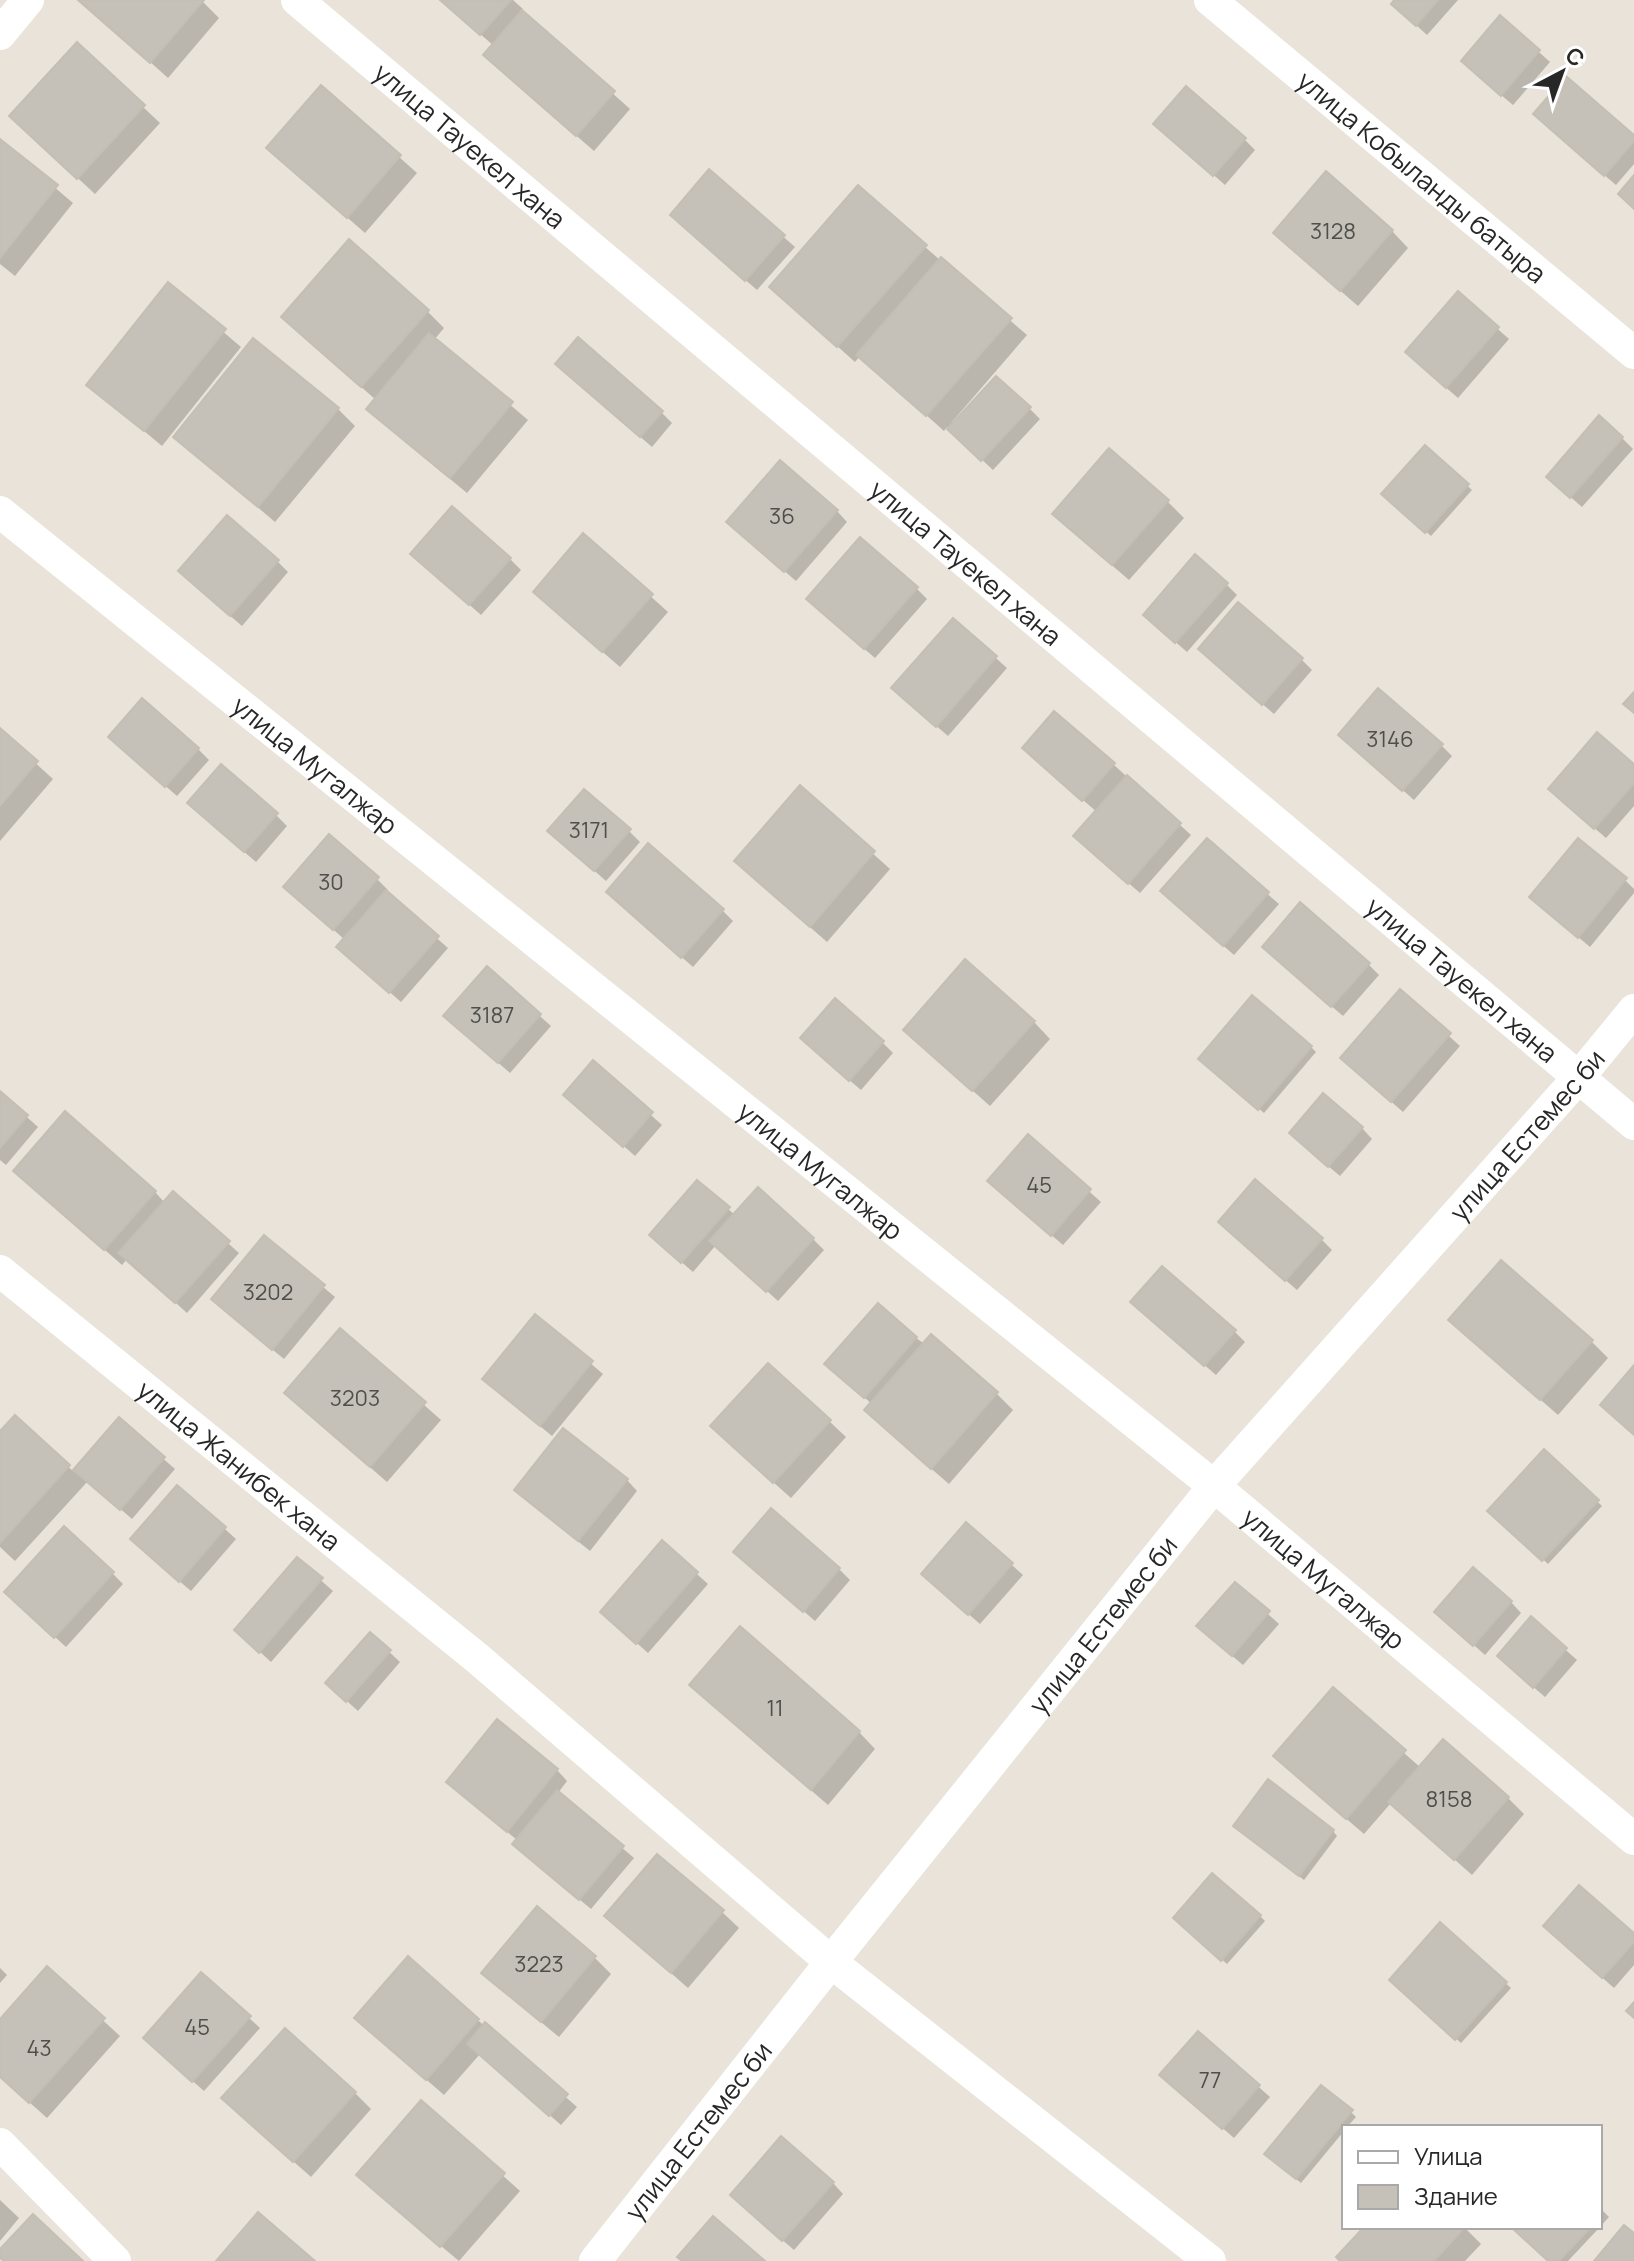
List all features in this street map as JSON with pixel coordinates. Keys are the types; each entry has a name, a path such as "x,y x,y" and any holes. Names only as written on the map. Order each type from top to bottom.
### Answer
{"street":[{"path":"0,34 28,0"},
{"name":"улица Тауекел хана","path":"297,0 1634,1124"},
{"name":"улица Кобыланды батыра","path":"1210,0 1634,353"},
{"name":"улица Мугалжар","path":"0,512 1214,1486 1634,1839"},
{"name":"улица Естемес би","path":"595,2261 1214,1486 1579,1077 1634,1010"},
{"name":"улица Жанибек хана","path":"0,1271 477,1658 831,1962 1210,2261"},
{"path":"0,2144 115,2261"}],"building":[{"path":"78,0 204,0 150,63"},
{"path":"440,0 511,0 480,35"},
{"path":"1394,0 1438,0 1416,26 1391,4"},
{"path":"522,10 615,91 576,136 483,55"},
{"path":"1500,15 1540,50 1501,96 1461,61"},
{"path":"77,42 145,105 77,179 9,116"},
{"path":"1566,76 1634,135 1634,141 1604,176 1533,114"},
{"path":"321,85 401,155 347,218 266,148"},
{"path":"1186,86 1246,138 1213,176 1153,124"},
{"path":"0,139 58,185 0,258"},
{"path":"709,169 785,235 745,281 670,215"},
{"path":"1326,171 1393,230 1340,291 1273,233"},
{"path":"1634,175 1634,209 1618,194"},
{"path":"858,185 927,245 837,347 769,287"},
{"path":"349,239 429,310 361,387 281,317"},
{"path":"941,257 1012,318 926,416 856,355"},
{"path":"168,282 226,329 144,431 86,385"},
{"path":"1458,291 1499,327 1446,388 1405,352"},
{"path":"429,333 513,402 450,478 366,409"},
{"path":"578,337 663,411 640,437 555,364"},
{"path":"253,338 339,408 258,507 173,437"},
{"path":"996,376 1031,407 981,461 947,429"},
{"path":"1599,415 1623,437 1570,498 1546,477"},
{"path":"1425,445 1469,484 1425,533 1381,494"},
{"path":"1109,448 1169,500 1112,565 1052,514"},
{"path":"780,460 838,510 784,572 726,522"},
{"path":"452,506 511,558 469,605 410,554"},
{"path":"227,515 279,560 230,616 178,571"},
{"path":"583,533 653,594 602,652 533,592"},
{"path":"860,537 918,587 864,649 806,599"},
{"path":"1195,554 1228,583 1175,643 1143,615"},
{"path":"1238,602 1303,658 1262,705 1198,649"},
{"path":"953,618 997,656 936,727 891,688"},
{"path":"1378,688 1443,744 1402,791 1338,735"},
{"path":"1634,692 1634,713 1623,704"},
{"path":"142,698 199,748 165,787 108,737"},
{"path":"1054,711 1115,763 1082,801 1022,748"},
{"path":"0,728 38,761 0,806"},
{"path":"1597,732 1634,764 1634,783 1594,829 1548,789"},
{"path":"221,764 278,813 244,852 187,803"},
{"path":"1127,775 1181,823 1128,884 1073,836"},
{"path":"800,785 875,851 810,927 734,861"},
{"path":"584,789 631,829 594,871 547,831"},
{"path":"329,834 379,877 333,930 283,887"},
{"path":"1207,838 1269,892 1223,946 1160,891"},
{"path":"1578,838 1627,878 1578,938 1529,897"},
{"path":"648,843 724,909 681,958 606,892"},
{"path":"386,890 439,936 389,993 336,947"},
{"path":"1300,902 1370,963 1331,1007 1262,947"},
{"path":"965,959 1035,1021 972,1091 903,1030"},
{"path":"487,966 541,1014 498,1063 443,1016"},
{"path":"1400,989 1451,1033 1391,1102 1340,1058"},
{"path":"1252,995 1312,1046 1258,1110 1198,1059"},
{"path":"835,998 884,1041 849,1081 800,1038"},
{"path":"593,1060 653,1112 623,1147 563,1095"},
{"path":"0,1091 28,1115 0,1148"},
{"path":"1323,1093 1363,1127 1328,1167 1289,1133"},
{"path":"65,1111 156,1191 104,1250 13,1171"},
{"path":"1028,1134 1091,1189 1051,1236 987,1181"},
{"path":"1255,1179 1323,1238 1285,1281 1218,1222"},
{"path":"697,1180 730,1207 681,1263 649,1235"},
{"path":"758,1187 814,1238 766,1292 709,1241"},
{"path":"173,1191 230,1241 175,1303 118,1253"},
{"path":"264,1235 325,1285 272,1350 211,1299"},
{"path":"1501,1260 1593,1340 1540,1400 1448,1320"},
{"path":"1162,1266 1236,1330 1204,1366 1130,1302"},
{"path":"878,1303 917,1337 864,1398 824,1364"},
{"path":"535,1314 593,1361 540,1426 482,1379"},
{"path":"340,1328 426,1402 370,1467 284,1393"},
{"path":"931,1334 998,1392 931,1469 864,1410"},
{"path":"768,1363 831,1420 773,1483 710,1426"},
{"path":"1634,1365 1634,1435 1600,1405"},
{"path":"15,1415 70,1465 0,1543 0,1431"},
{"path":"119,1417 165,1457 120,1510 73,1470"},
{"path":"563,1428 628,1479 578,1541 514,1490"},
{"path":"1544,1449 1599,1500 1542,1561 1487,1511"},
{"path":"177,1485 226,1527 179,1582 130,1539"},
{"path":"771,1508 840,1568 803,1612 733,1552"},
{"path":"966,1522 1013,1563 968,1615 921,1574"},
{"path":"64,1526 114,1572 54,1638 4,1592"},
{"path":"662,1540 698,1572 636,1644 600,1612"},
{"path":"297,1557 323,1578 259,1653 234,1630"},
{"path":"1473,1567 1512,1601 1473,1646 1434,1612"},
{"path":"1235,1582 1270,1611 1232,1656 1196,1626"},
{"path":"1531,1616 1567,1648 1533,1688 1497,1656"},
{"path":"740,1626 860,1731 811,1790 689,1685"},
{"path":"370,1632 391,1650 346,1702 325,1683"},
{"path":"1333,1687 1406,1750 1346,1819 1273,1756"},
{"path":"497,1719 558,1769 507,1832 446,1782"},
{"path":"1443,1739 1509,1797 1454,1860 1388,1802"},
{"path":"1268,1779 1334,1830 1299,1876 1233,1826"},
{"path":"557,1790 624,1846 579,1900 512,1844"},
{"path":"657,1854 724,1910 671,1973 604,1916"},
{"path":"1212,1873 1261,1915 1221,1961 1173,1918"},
{"path":"1579,1885 1634,1933 1634,1942 1602,1978 1543,1926"},
{"path":"537,1906 596,1956 541,2022 481,1973"},
{"path":"1440,1922 1507,1982 1455,2040 1389,1980"},
{"path":"408,1956 479,2019 426,2080 354,2018"},
{"path":"47,1966 105,2018 29,2103 0,2077 0,2019"},
{"path":"201,1972 251,2016 192,2082 143,2038"},
{"path":"1634,2002 1634,2018 1626,2011"},
{"path":"485,2022 568,2094 549,2116 467,2044"},
{"path":"285,2028 356,2092 293,2162 221,2098"},
{"path":"1198,2031 1260,2085 1222,2129 1159,2075"},
{"path":"1321,2085 1353,2110 1296,2179 1264,2154"},
{"path":"421,2100 505,2173 440,2247 356,2175"},
{"path":"781,2136 834,2182 782,2241 730,2195"},
{"path":"258,2212 315,2261 216,2261"},
{"path":"33,2214 83,2261 4,2261 0,2258 0,2249"},
{"path":"713,2216 765,2261 682,2261 677,2257"},
{"path":"1624,2225 1634,2233 1634,2261 1594,2261"},
{"path":"1362,2229 1463,2229 1434,2261 1340,2261 1336,2257"},
{"path":"1513,2229 1589,2229 1559,2261 1548,2261"}]}
